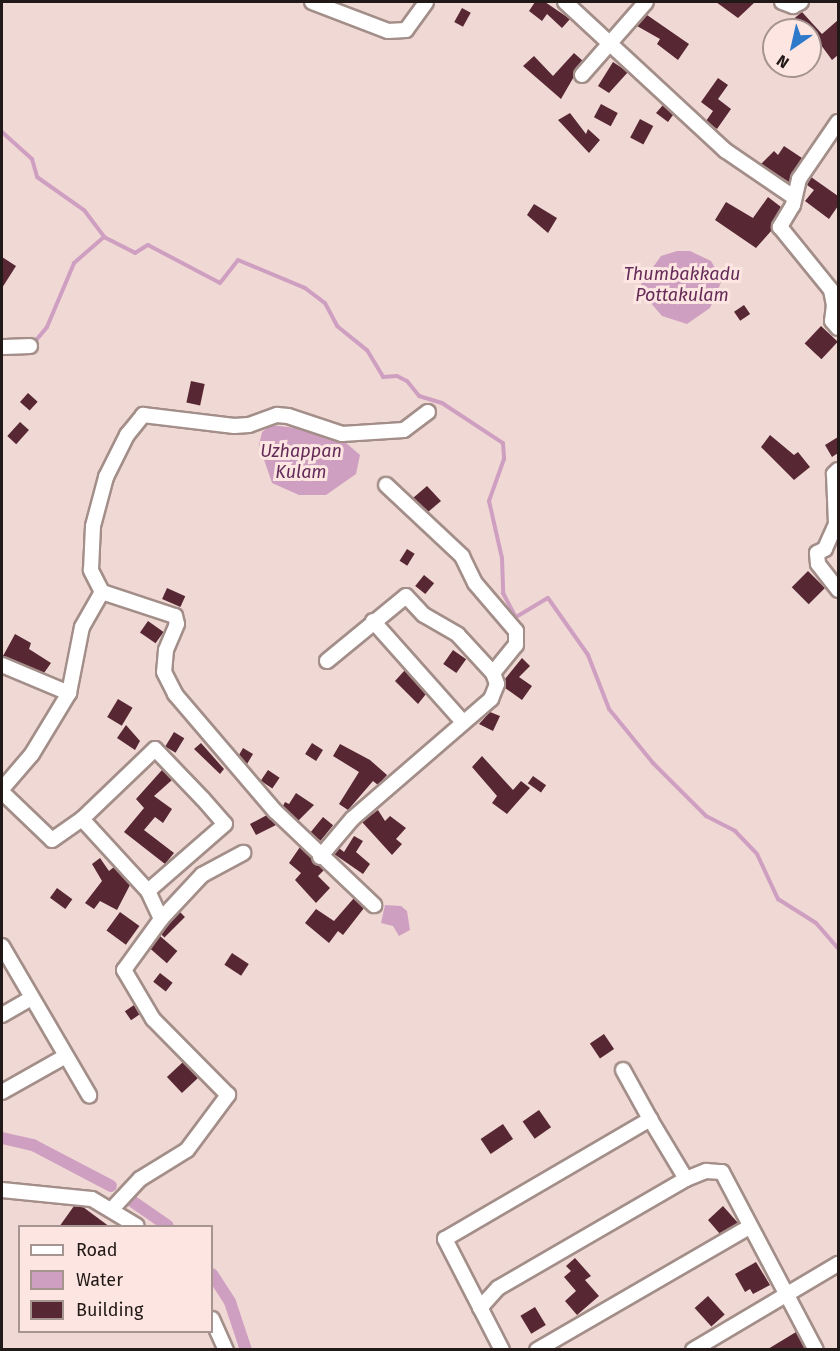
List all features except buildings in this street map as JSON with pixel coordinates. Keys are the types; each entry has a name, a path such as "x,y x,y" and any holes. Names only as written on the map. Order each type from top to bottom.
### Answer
{"street":[{"path":"312,2 388,31 406,30 426,2"},
{"path":"565,2 607,44 726,151 792,196"},
{"path":"582,75 646,2"},
{"path":"782,2 793,6 801,2"},
{"path":"838,122 806,168 792,196 792,205 780,227 831,290 834,305 832,321 838,328"},
{"path":"2,347 30,346"},
{"path":"374,905 320,857 175,694 164,672 166,650 177,624 175,616 102,592 91,570 93,526 106,477 127,435 143,415 234,426 288,416 342,434 404,430 428,412"},
{"path":"838,470 834,474 836,525 825,549 817,553 818,564 838,590"},
{"path":"386,485 462,556 475,583 516,632 516,645 493,673"},
{"path":"102,592 82,627 69,693 32,754 2,790 52,840 82,819 155,749 225,824 148,891"},
{"path":"320,857 352,819 491,699 497,684 493,673 458,635 424,615 406,596 327,661"},
{"path":"373,621 463,722"},
{"path":"2,665 69,693"},
{"path":"82,819 148,891 161,919"},
{"path":"112,1209 140,1179 187,1150 228,1095 153,1019 129,985 124,970 161,919 202,875 243,853"},
{"path":"2,946 89,1095"},
{"path":"2,1015 31,998"},
{"path":"2,1092 66,1056"},
{"path":"622,1070 686,1179"},
{"path":"502,1350 445,1239 650,1119"},
{"path":"480,1308 498,1288 686,1179 705,1171 722,1172 749,1227 816,1350"},
{"path":"2,1190 65,1194 92,1199 112,1209 134,1225"},
{"path":"537,1350 749,1227"},
{"path":"693,1350 838,1264"},
{"path":"213,1321 226,1350"}],"water":[{"name":"Thumbakkadu Pottakulam","path":"677,251 690,251 711,261 722,280 710,308 687,324 662,316 643,294 641,284 661,256"},
{"name":"Uzhappan Kulam","path":"271,425 297,428 345,442 360,455 356,474 326,495 299,495 272,483 259,445 262,432"},
{"path":"385,905 401,906 407,911 410,930 399,936 393,926 381,923"}],"waterway":[{"path":"2,132 32,159 37,177 84,210 104,237"},
{"path":"32,345 47,327 74,263 104,237 135,253 148,245 220,283 238,260 305,288 325,303 337,326 367,350 383,377 397,376 407,381 419,396 442,403 503,443 504,459 489,501 502,558 503,593 516,617 548,598 588,655 609,709 653,763 706,816 735,831 757,854 778,899 816,923 838,948"},
{"path":"2,354 21,352"},
{"path":"2,1138 33,1145 111,1186"},
{"path":"129,1199 167,1225"},
{"path":"213,1276 230,1302 246,1350"}]}
